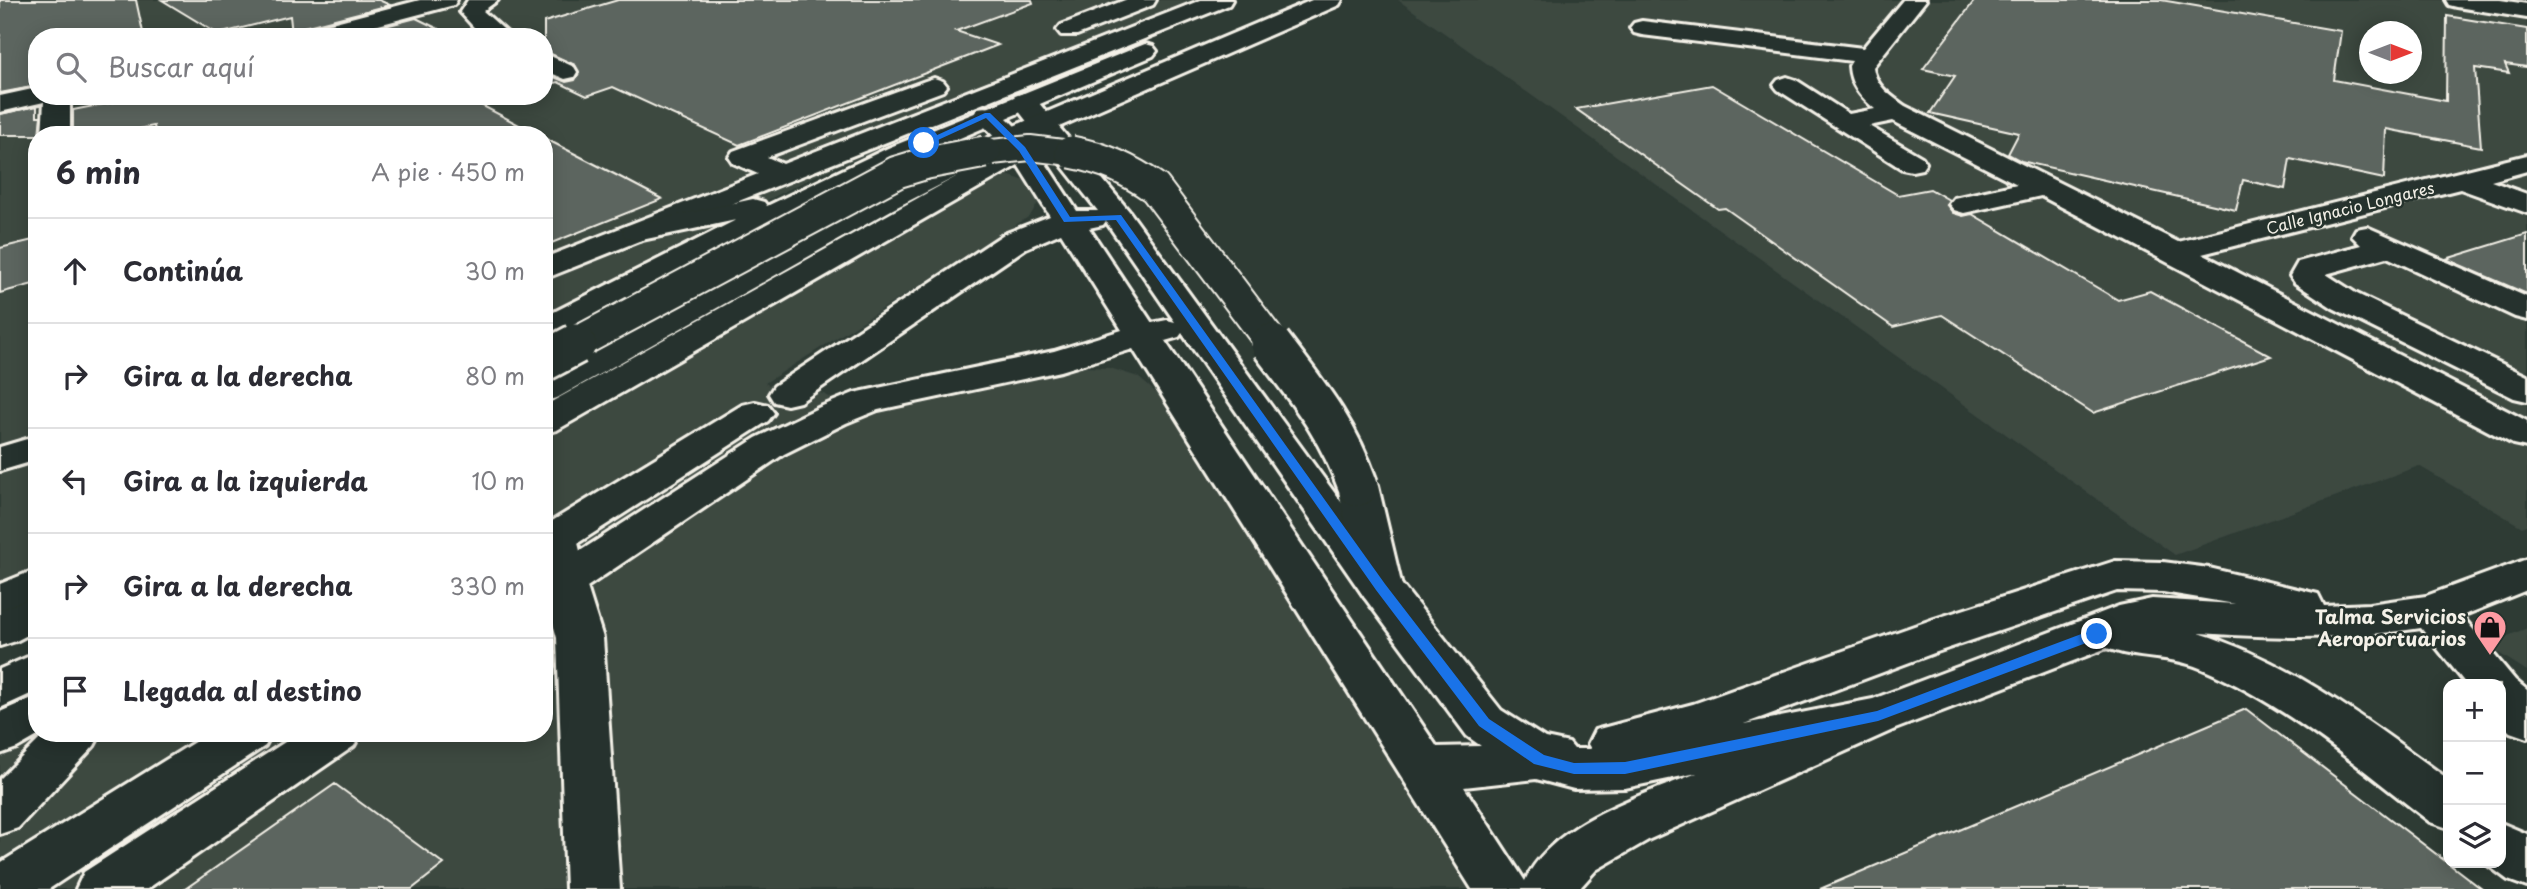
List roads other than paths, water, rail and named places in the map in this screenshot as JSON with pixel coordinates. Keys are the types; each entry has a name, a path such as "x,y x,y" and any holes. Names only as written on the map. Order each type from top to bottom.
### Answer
{"street":[{"path":"339,28 446,0"},
{"path":"487,0 475,5 471,12 487,28"},
{"path":"1069,30 1144,0"},
{"path":"1915,0 1860,66 1861,78 1868,90 1896,112 2174,252 2527,436"},
{"path":"2457,0 2527,11"},
{"path":"636,232 810,196 1023,127 1316,2"},
{"path":"1116,11 1161,12 1229,7"},
{"path":"553,416 1023,127 1229,7"},
{"path":"553,265 782,174 1161,12"},
{"path":"1642,28 1867,56"},
{"path":"989,66 1015,56"},
{"path":"782,174 743,157 963,75"},
{"path":"1787,85 1912,163"},
{"path":"0,104 28,98"},
{"path":"56,126 57,105"},
{"path":"1845,122 1896,112"},
{"path":"1023,127 1118,217 1380,587 1484,723 1539,760 1574,769 1625,768 1878,716"},
{"path":"1023,127 1068,220 1502,889"},
{"path":"553,385 1023,127"},
{"path":"553,356 897,172 948,157 995,150 1043,150 1118,165 1155,188 1326,417 1345,450 1358,486 1380,587"},
{"name":"Calle Ignacio Longares","path":"2174,252 2527,163"},
{"path":"2461,179 2527,204"},
{"path":"1964,204 2044,187"},
{"path":"553,326 810,196"},
{"path":"2318,214 2527,310"},
{"path":"553,564 771,403 1015,241 1068,220 1118,217"},
{"path":"2388,247 2309,269 2306,276 2345,301 2527,390"},
{"path":"553,564 769,446 867,401 1061,360 1142,335 1194,326"},
{"path":"0,459 28,451"},
{"path":"553,568 580,638 593,889"},
{"path":"1423,767 1474,767 1539,760 1648,737 2115,576 2156,574 2196,580 2369,620"},
{"path":"1549,889 1553,880 1577,853 1631,824 1878,716 2097,634 2119,622 2152,615 2300,623 2369,620 2432,611 2527,574"},
{"path":"0,602 28,588"},
{"path":"2432,611 2489,679"},
{"path":"0,630 28,615"},
{"path":"2097,634 2176,643 2244,668 2312,709 2445,805"},
{"path":"0,650 28,636"},
{"path":"0,691 28,677"},
{"path":"2506,699 2527,719"},
{"path":"0,735 28,719"},
{"path":"0,813 68,742"},
{"path":"4,889 234,742"},
{"path":"103,889 324,742"},
{"path":"2506,849 2527,864"}],"place":[{"name":"Talma Servicios Aeroportuarios","path":"2490,657"}]}
